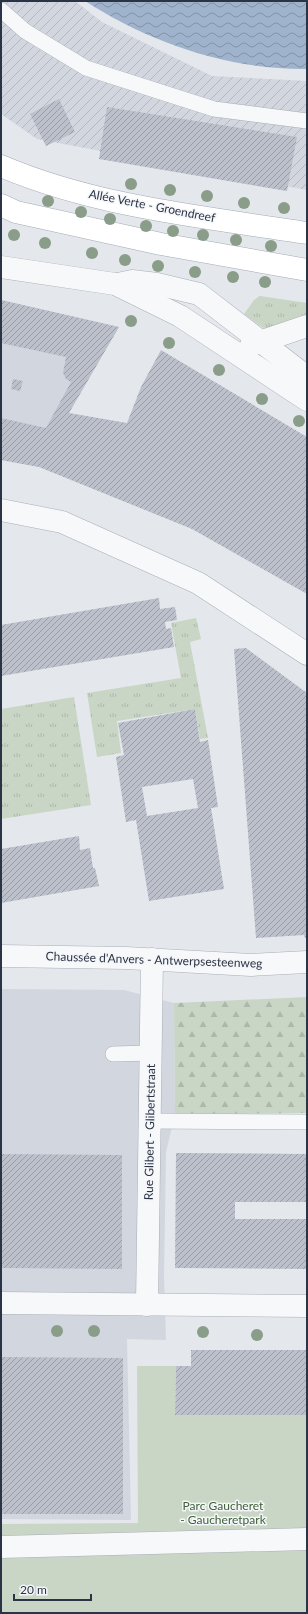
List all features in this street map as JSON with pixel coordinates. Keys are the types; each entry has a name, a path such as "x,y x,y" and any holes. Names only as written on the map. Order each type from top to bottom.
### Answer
{"main road":[{"name":"Allée Verte - Groendreef","path":"1,166 26,176 81,192 157,210 307,233"},
{"path":"1,205 16,212 161,244 307,270"}],"street":[{"path":"1,267 115,284 180,316 307,400"},
{"path":"115,284 132,281 157,284 199,294 307,377"},
{"path":"233,351 307,326"},
{"path":"1,510 62,522 198,583 307,654"},
{"name":"Chaussée d'Anvers - Antwerpsesteenweg","path":"1,956 152,959 251,965 307,962"},
{"name":"Rue Glibert - Glibertstraat","path":"147,1305 152,959"},
{"path":"1,1303 307,1306"},
{"path":"1,1547 307,1540"}],"lane":[{"path":"1,10 25,31 86,68 214,109 307,121"},
{"path":"112,1054 151,1054"},
{"path":"150,1121 307,1122"}],"shaded area":[{"path":"1,1 75,1 102,22 212,76 307,81 307,190 37,139 1,114"},
{"path":"1,300 119,327 42,457 39,467 1,460"},
{"path":"1,989 124,990 174,1003 175,1114 166,1152 164,1277 166,1340 127,1339 131,1520 1,1519"}],"green space":[{"path":"260,296 307,303 307,314 265,329 244,314 254,300"},
{"path":"196,618 201,639 190,642 208,738 200,739 195,709 117,721 121,753 97,757 87,693 181,678 171,623"},
{"path":"74,697 91,805 1,819 1,709"},
{"path":"307,997 307,1113 175,1114 174,1003"},
{"name":"Parc Gaucheret - Gaucheretpark","path":"137,1366 176,1366 175,1414 307,1415 307,1613 1,1613 1,1524 138,1523"}],"water":[{"path":"85,1 307,1 307,69 249,65 191,51 136,29"}],"building":[{"path":"59,99 75,132 46,146 30,114"},
{"path":"107,107 297,137 287,191 99,159"},
{"path":"1,300 119,327 69,413 127,423 141,387 161,350 307,437 307,594 192,529 39,467 1,460 1,418 46,428 71,382 66,379 63,373 66,357 1,343"},
{"path":"13,379 23,381 20,391 11,389"},
{"path":"159,598 160,609 175,607 177,620 165,622 166,629 171,628 174,647 1,676 1,625"},
{"path":"246,648 307,693 307,938 305,938 304,935 256,938 234,649"},
{"path":"195,709 200,742 208,740 218,807 211,808 224,889 149,901 136,820 126,822 116,757 124,755 118,723","holes":["193,779 198,808 147,816 142,787"]},
{"path":"79,836 80,850 90,848 93,868 95,868 99,886 1,903 1,849"},
{"path":"176,1153 307,1154 307,1202 235,1202 235,1219 307,1219 307,1269 175,1268"},
{"path":"1,1154 122,1155 122,1269 1,1268"},
{"path":"191,1350 307,1350 307,1415 175,1415 176,1366 191,1366"},
{"path":"1,1357 123,1358 123,1514 1,1514"}]}
